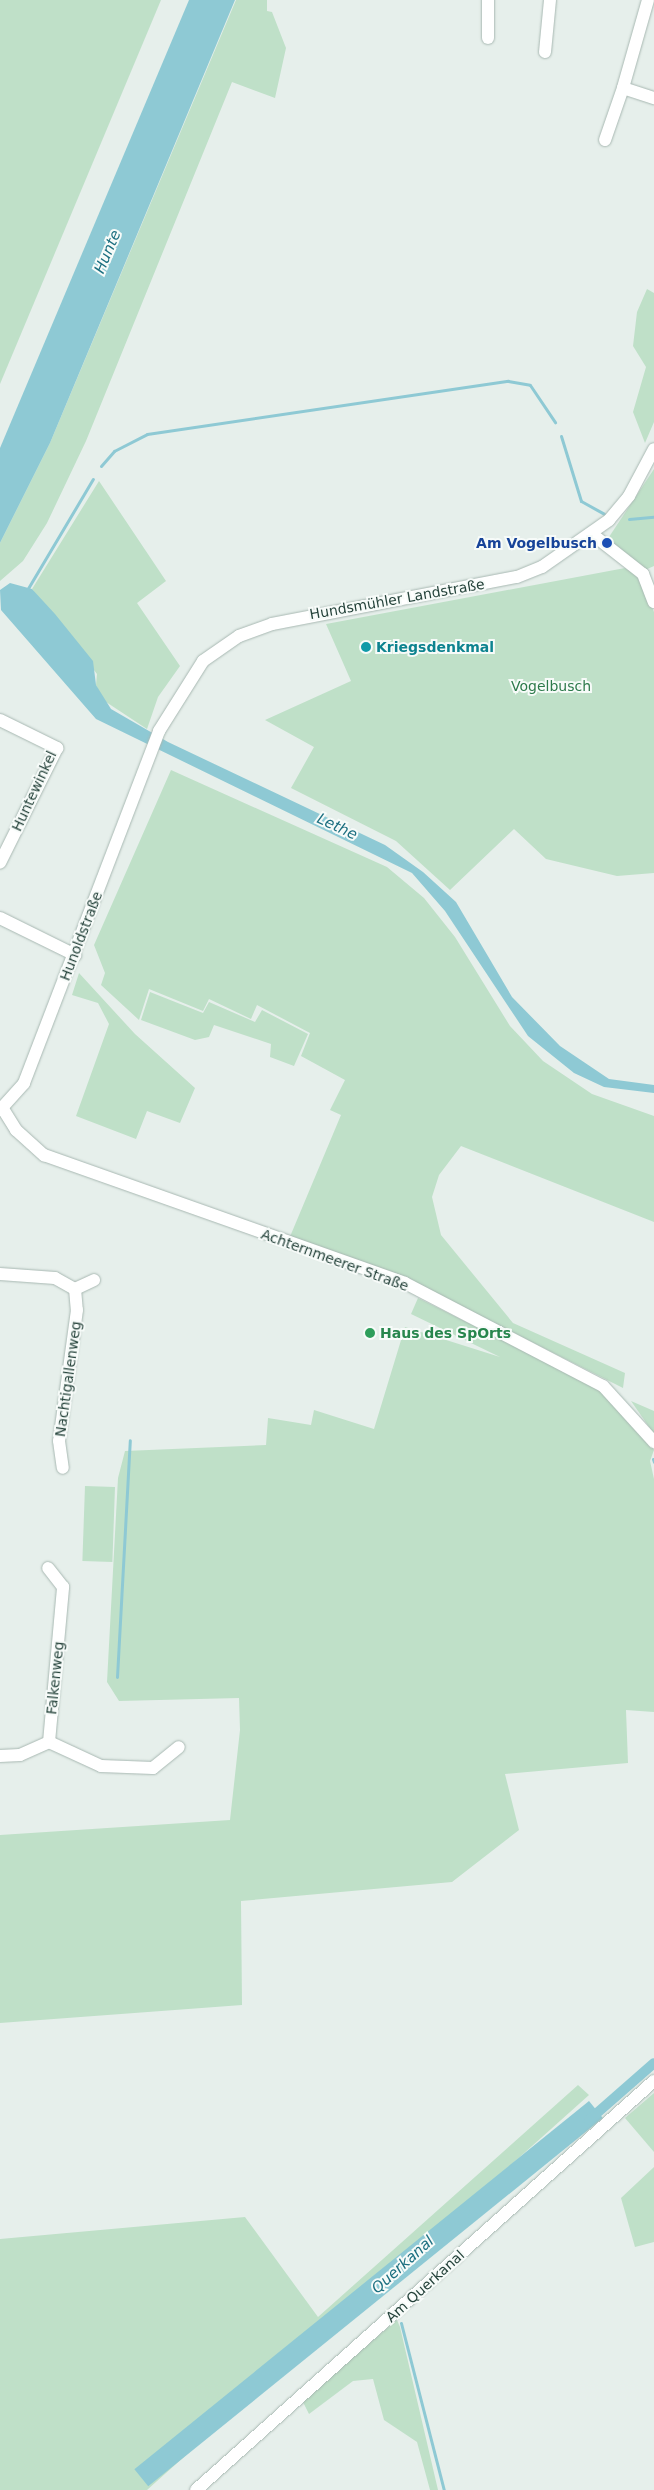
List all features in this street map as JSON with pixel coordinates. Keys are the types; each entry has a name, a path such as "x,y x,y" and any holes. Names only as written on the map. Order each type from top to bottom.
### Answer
{"street":[{"path":"488,0 488,38"},
{"path":"546,52 550,0"},
{"path":"605,140 623,88 648,0"},
{"path":"623,88 654,98"},
{"name":"Hundsmühler Landstraße","path":"150,755 159,731 203,661 239,636 301,617 517,577 558,559 592,534 629,496 654,449"},
{"path":"592,534 643,574 654,602"},
{"name":"Huntewinkel","path":"0,720 57,748 0,863"},
{"name":"Hunoldstraße","path":"1,1109 24,1082 75,955 150,755"},
{"path":"0,918 75,955"},
{"name":"Achternmeerer Straße","path":"1,1109 16,1130 44,1155 405,1283 603,1386 654,1442"},
{"path":"0,1274 55,1278 75,1289 94,1280"},
{"name":"Nachtigallenweg","path":"63,1468 59,1440 77,1310 75,1289"},
{"name":"Falkenweg","path":"48,1568 63,1587 49,1742"},
{"path":"0,1756 20,1755 49,1742 101,1766 153,1768 179,1747"},
{"name":"Am Querkanal","path":"196,2490 654,2080"}],"green space":[{"path":"0,0 161,0 0,384"},
{"path":"236,0 267,0 267,11 272,12 286,48 275,98 232,82 86,441 47,523 23,561 0,581 0,543 50,443"},
{"path":"647,289 654,293 654,422 645,443 633,412 646,367 633,346 637,312"},
{"path":"654,469 654,566 645,570 607,540"},
{"path":"99,481 166,581 137,603 180,666 158,697 147,729 103,700 96,685 97,674 32,589"},
{"name":"Vogelbusch","path":"625,568 640,577 654,612 654,873 617,876 546,859 514,829 450,890 396,841 291,788 314,747 265,720 351,681 326,624"},
{"path":"171,770 387,867 424,898 455,937 510,1026 543,1061 592,1094 654,1116 654,1222 461,1146 439,1175 432,1197 441,1235 513,1323 625,1373 623,1388 407,1279 289,1239 341,1115 330,1110 345,1080 301,1056 310,1033 257,1005 251,1019 209,999 203,1011 149,989 139,1020 101,985 105,973 94,945"},
{"path":"79,973 135,1034 195,1088 180,1123 147,1111 136,1139 76,1116 109,1024 98,1003 72,995"},
{"path":"150,992 203,1013 209,1002 255,1022 262,1010 308,1034 294,1066 270,1057 271,1044 214,1025 209,1037 195,1040 141,1020"},
{"path":"418,1298 603,1390 639,1426 654,1450 650,1461 654,1479 654,1712 626,1710 628,1763 505,1774 519,1830 452,1882 241,1901 242,2005 0,2023 0,1835 230,1820 240,1730 239,1698 119,1701 107,1682 118,1478 125,1451 266,1445 268,1418 311,1425 314,1410 374,1429 405,1327 500,1357 411,1314"},
{"path":"631,1401 654,1411 654,1434"},
{"path":"85,1486 115,1487 112,1562 82,1561"},
{"path":"578,2085 589,2095 147,2490 0,2490 0,2239 245,2217 318,2317"},
{"path":"654,2093 654,2152 625,2118"},
{"path":"654,2167 654,2242 635,2247 621,2198"},
{"path":"397,2320 438,2490 430,2490 417,2442 384,2420 373,2379 353,2381 309,2414 302,2400"}],"water":[{"name":"Hunte","path":"189,0 235,0 50,443 0,543 0,448"},
{"name":"Lethe","path":"10,583 32,589 93,661 96,685 111,709 168,742 385,845 423,872 456,902 512,997 560,1046 609,1079 654,1085 654,1093 604,1087 574,1073 528,1036 445,911 412,873 96,719 1,610 0,590"},
{"path":"589,2101 603,2118 148,2486 134,2469"}],"waterway":[{"path":"101,466 114,451 147,434 508,381 530,385 555,422"},
{"path":"561,436 581,501 604,514"},
{"path":"27,590 93,479"},
{"path":"629,519 654,517"},
{"path":"117,1677 130,1440"},
{"name":"Querkanal","path":"589,2120 654,2063"},
{"path":"401,2323 444,2490"}],"place":[{"name":"Am Vogelbusch","path":"607,543"},
{"name":"Kriegsdenkmal","path":"366,647"},
{"name":"Haus des SpOrts","path":"370,1333"}]}
